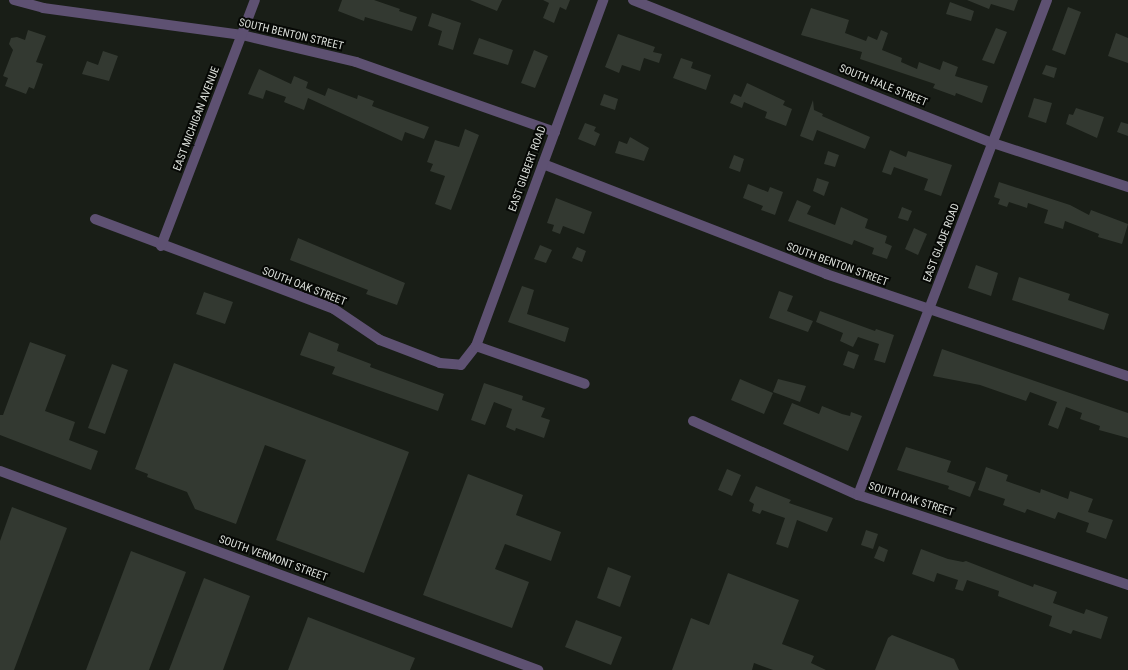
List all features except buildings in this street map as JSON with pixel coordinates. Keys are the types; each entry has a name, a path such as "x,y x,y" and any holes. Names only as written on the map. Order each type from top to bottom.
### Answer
{"street":[{"name":"SOUTH BENTON STREET","path":"14,0 43,8 242,35 356,62 555,132"},
{"name":"EAST MICHIGAN AVENUE","path":"161,246 255,0"},
{"name":"EAST GILBERT ROAD","path":"476,346 603,0"},
{"name":"SOUTH HALE STREET","path":"632,0 993,143 1128,187"},
{"name":"EAST GLADE ROAD","path":"858,495 1047,0"},
{"name":"SOUTH BENTON STREET","path":"543,164 826,274 928,311 1128,376"},
{"name":"SOUTH OAK STREET","path":"94,219 161,246 334,309 380,340 440,362 461,365 476,346"},
{"path":"476,346 585,384"},
{"name":"SOUTH OAK STREET","path":"693,421 858,495 1128,585"},
{"name":"SOUTH VERMONT STREET","path":"0,470 538,670"}]}
